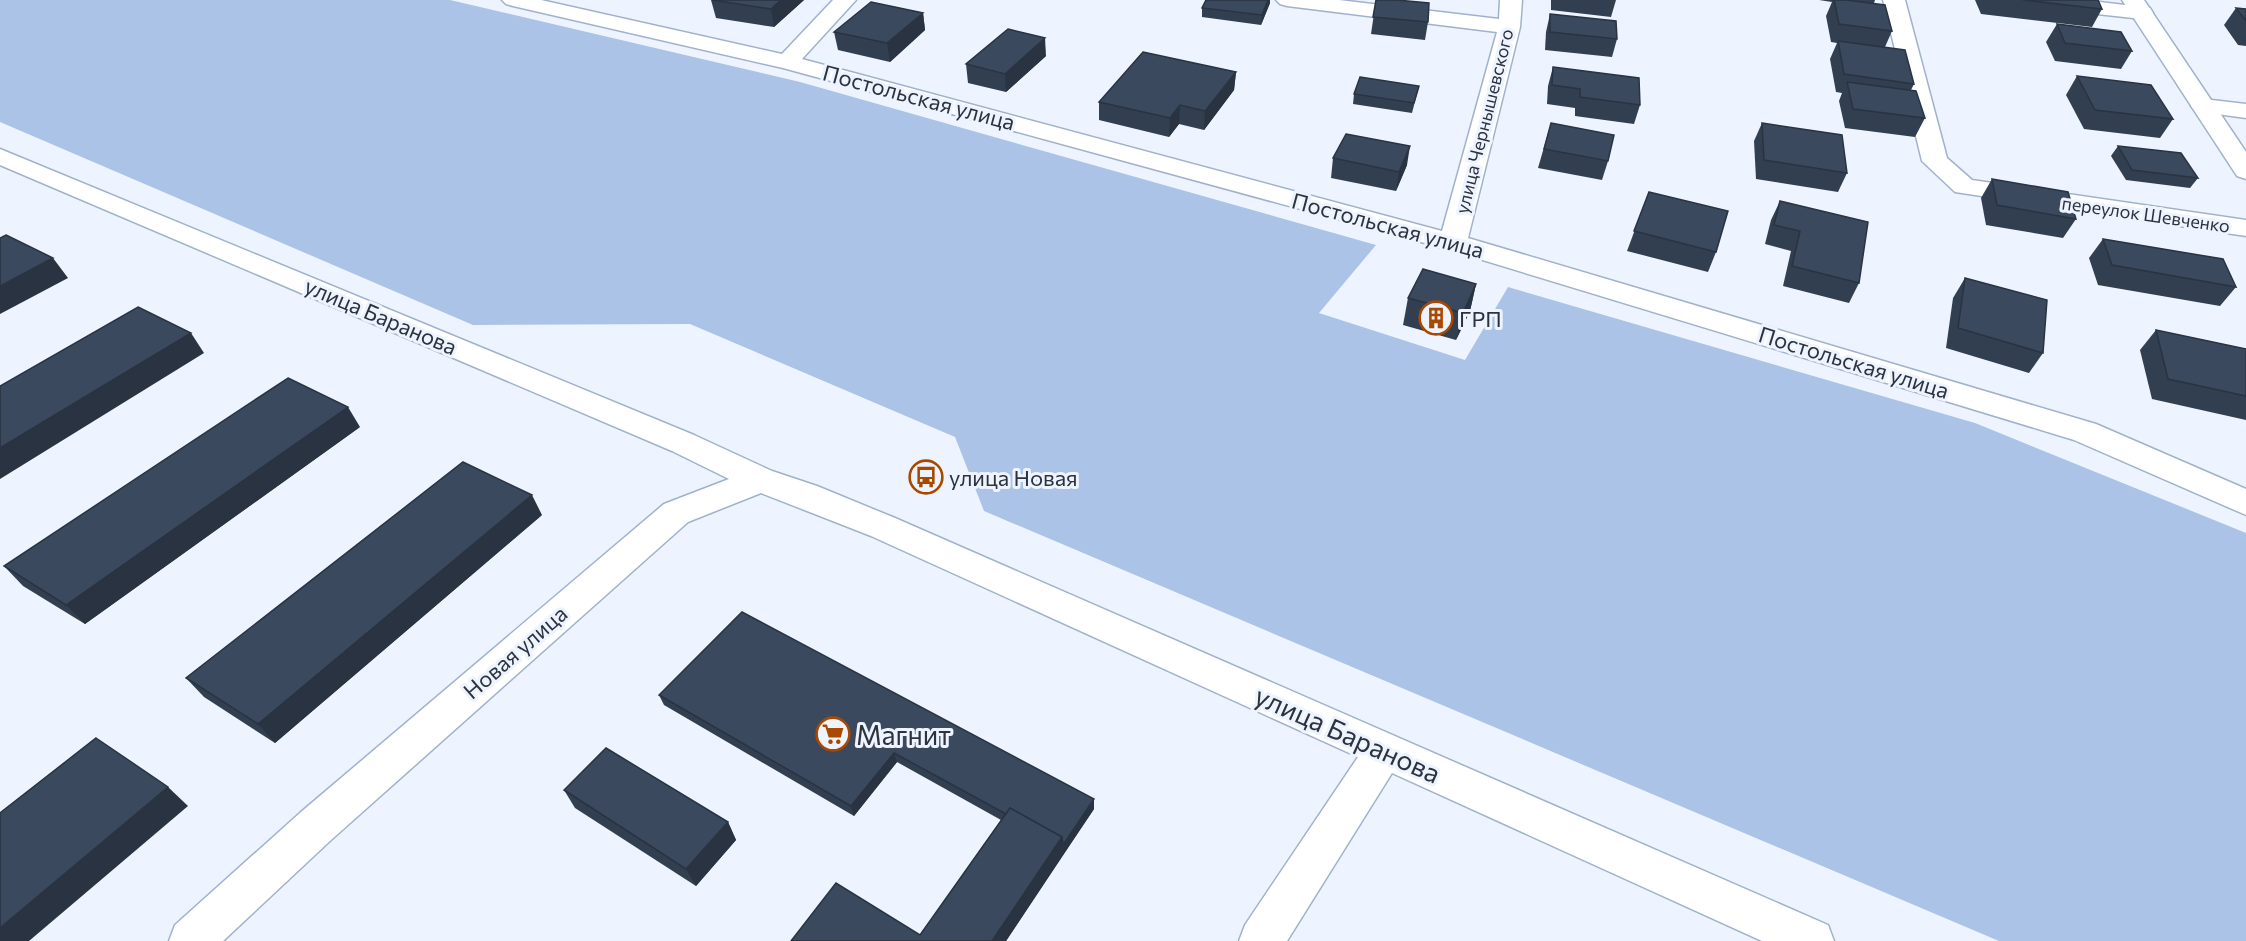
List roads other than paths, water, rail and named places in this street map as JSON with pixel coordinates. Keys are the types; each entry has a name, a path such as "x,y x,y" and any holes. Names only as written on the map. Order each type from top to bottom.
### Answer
{"street":[{"name":"Постольская улица","path":"513,0 787,62 1453,242 2085,432 2246,503"},
{"path":"787,62 845,0"},
{"path":"1287,0 1509,27"},
{"name":"улица Чернышевского","path":"1453,242 1509,27 1511,0"},
{"name":"переулок Шевченко","path":"1894,0 1935,161 1964,187 2246,228"},
{"path":"2026,0 2138,7 2246,171"},
{"path":"2203,106 2246,111"},
{"name":"улица Баранова","path":"0,156 683,443 760,480 806,495 883,527 1384,750 1747,927 1812,941"},
{"name":"Новая улица","path":"191,941 316,826 676,513 760,480"},
{"path":"1261,941 1384,750"}],"place":[{"name":"ГРП","path":"1436,318"},
{"name":"улица Новая","path":"926,477"},
{"name":"Магнит","path":"833,734"}]}
